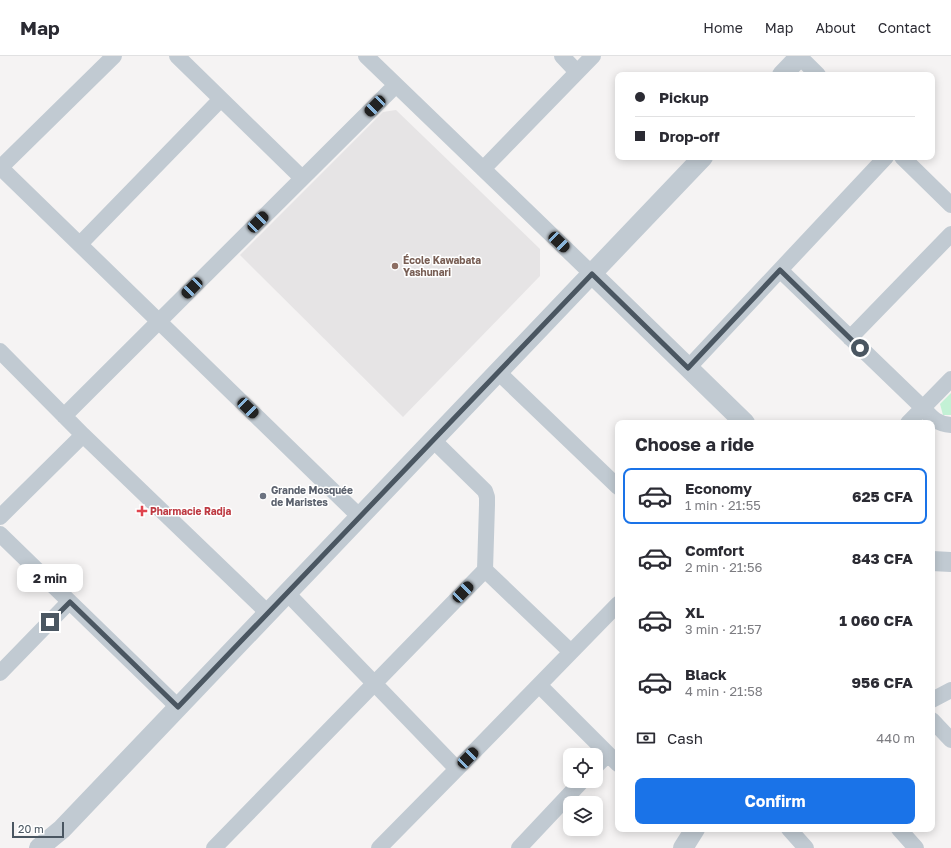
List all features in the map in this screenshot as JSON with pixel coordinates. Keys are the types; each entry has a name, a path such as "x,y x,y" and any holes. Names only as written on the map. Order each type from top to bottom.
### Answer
{"street":[{"path":"114,56 0,168 360,517"},
{"path":"177,56 302,178"},
{"path":"366,56 742,420"},
{"path":"562,56 577,72"},
{"path":"483,169 593,56"},
{"path":"785,72 799,56 815,72"},
{"path":"64,416 396,85"},
{"path":"80,244 221,99"},
{"path":"39,848 62,829 700,160"},
{"path":"688,368 883,160"},
{"path":"905,160 951,205"},
{"path":"850,338 951,234"},
{"path":"780,270 931,417 938,422 951,425"},
{"path":"0,351 83,435 268,613"},
{"path":"498,372 615,484"},
{"path":"911,420 951,379"},
{"path":"0,517 83,435"},
{"path":"214,848 485,570 487,497 485,492 433,440"},
{"path":"0,534 178,707"},
{"path":"935,561 951,562"},
{"path":"485,570 571,652"},
{"path":"286,593 458,769"},
{"path":"0,673 70,602"},
{"path":"379,848 571,652 615,611"},
{"path":"539,685 613,759 603,763"},
{"path":"935,698 951,690"},
{"path":"935,723 951,740"},
{"path":"519,848 575,788"},
{"path":"792,832 806,848"},
{"path":"902,832 916,848"}],"shaded area":[{"name":"École Kawabata Yashunari","path":"396,110 540,249 540,276 403,417 240,255 383,112"}],"green space":[{"path":"951,393 951,415 943,415 940,404"}],"place":[{"name":"École Kawabata Yashunari","path":"395,266"},
{"name":"Grande Mosquée de Maristes","path":"263,496"},
{"name":"Pharmacie Radja","path":"142,511"}],"route":[{"path":"50,622 70,602 178,707 592,274 688,368 780,270 860,348"}]}
